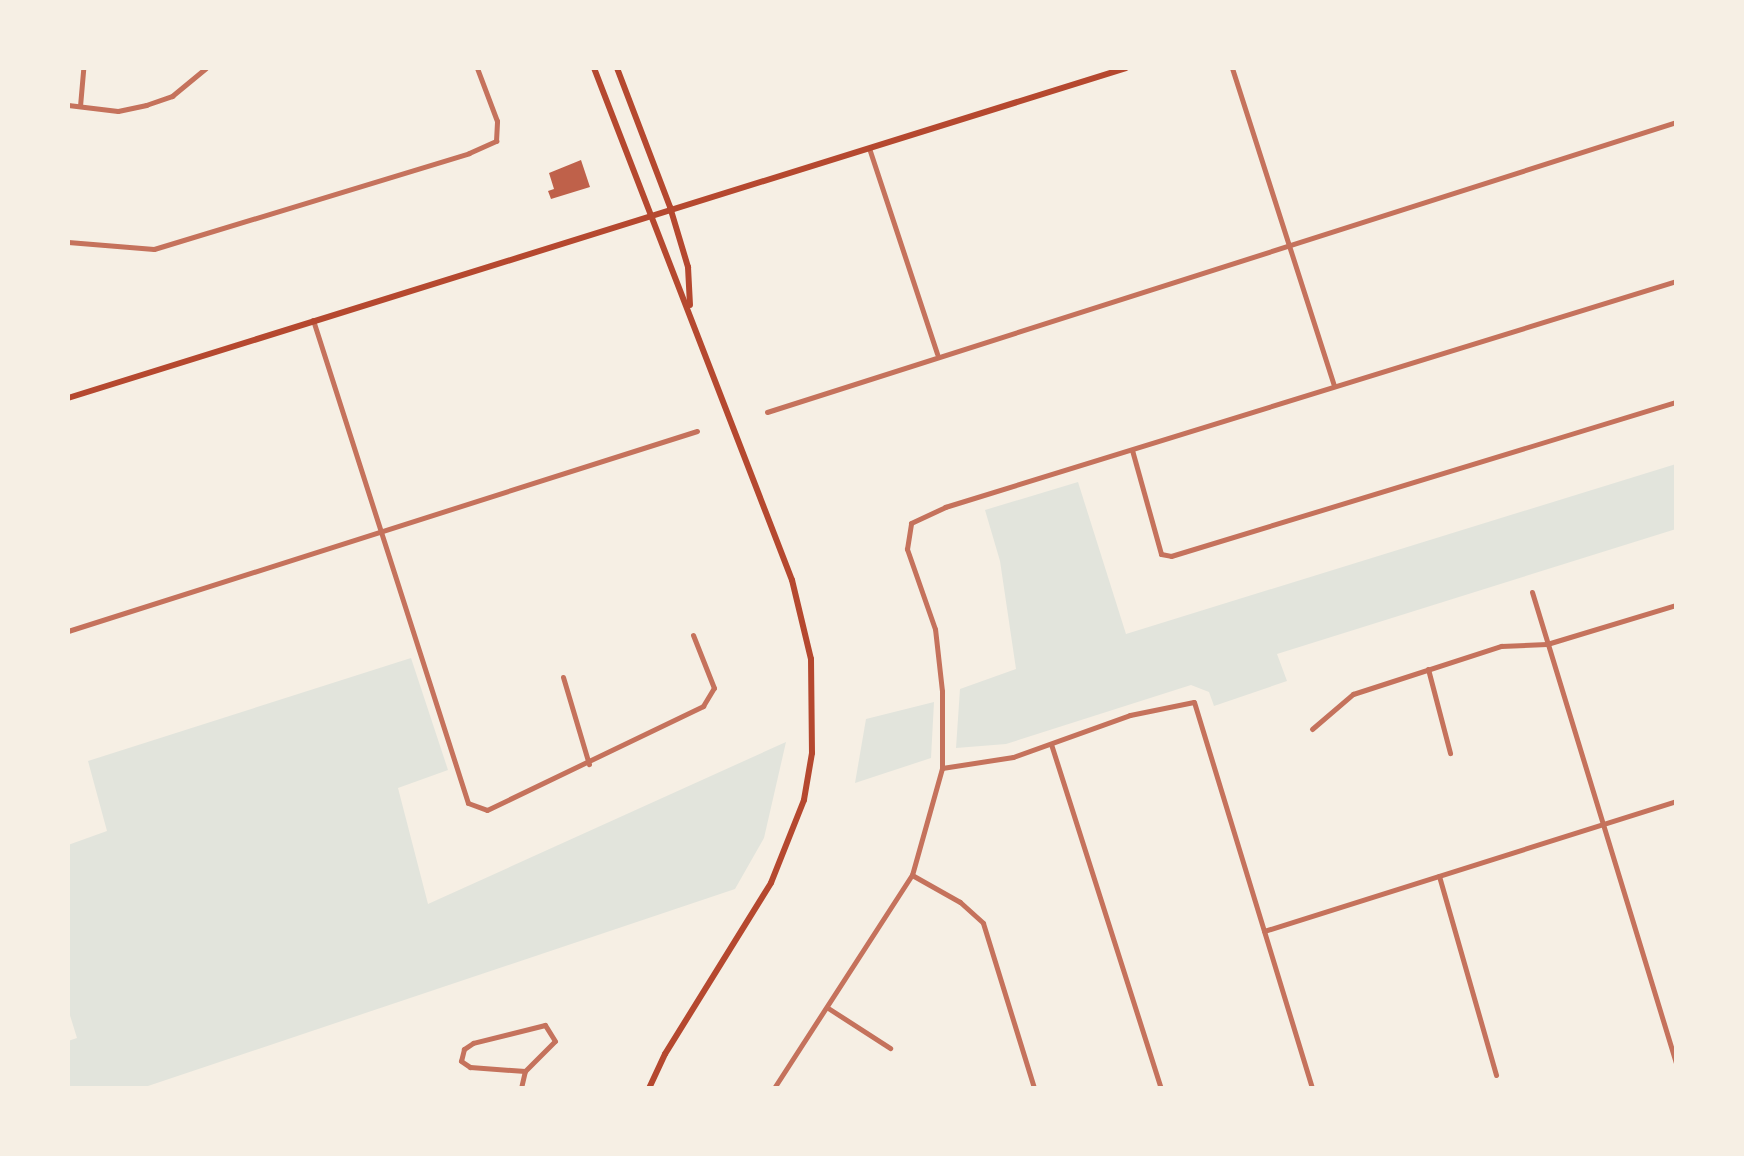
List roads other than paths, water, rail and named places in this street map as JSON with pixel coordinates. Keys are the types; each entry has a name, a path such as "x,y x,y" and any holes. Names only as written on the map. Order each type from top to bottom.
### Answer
{"main road":[{"path":"594,68 792,580 811,659 812,753 804,800 771,883 665,1054 649,1088"},
{"path":"616,68 670,207 688,267 690,311"},
{"path":"68,398 670,207 1126,68"}],"street":[{"path":"80,106 84,68"},
{"path":"68,105 118,111 146,105 172,96 206,68"},
{"path":"68,242 154,249 482,147 496,141 496,121 476,68"},
{"path":"1232,68 1334,385"},
{"path":"767,412 938,354 1676,122"},
{"path":"868,146 938,354"},
{"path":"774,1088 912,874 942,768 942,691 935,629 907,550 911,523 946,508 1334,385 1676,281"},
{"path":"313,320 468,802 487,810 703,706 714,688 693,634"},
{"path":"1132,450 1161,554 1171,556 1676,402"},
{"path":"68,631 697,432"},
{"path":"1532,592 1676,1063"},
{"path":"1312,729 1353,694 1502,646 1547,644 1676,605"},
{"path":"1428,670 1450,753"},
{"path":"563,677 589,764"},
{"path":"942,768 1014,757 1130,715 1194,702 1312,1088"},
{"path":"1051,743 1161,1088"},
{"path":"1264,931 1676,801"},
{"path":"912,874 960,902 983,923 1034,1088"},
{"path":"1439,876 1496,1075"},
{"path":"828,1008 890,1048"},
{"path":"521,1088 525,1071 555,1041 545,1026 474,1043 464,1049 461,1060 470,1066 525,1071"}]}
